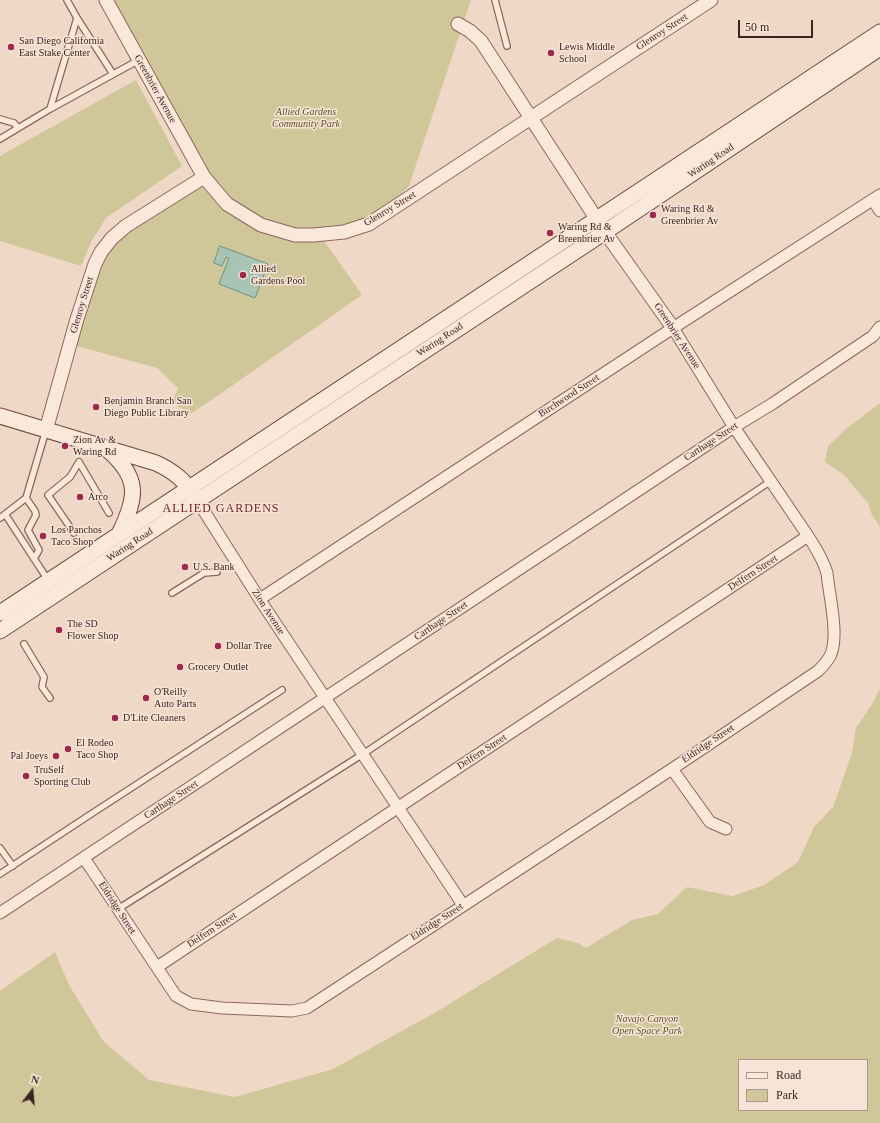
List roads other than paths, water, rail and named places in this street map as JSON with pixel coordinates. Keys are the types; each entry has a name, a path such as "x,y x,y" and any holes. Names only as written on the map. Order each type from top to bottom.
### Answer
{"main road":[{"name":"Waring Road","path":"601,225 880,32"},
{"name":"Waring Road","path":"0,631 193,494 601,225 880,48"},
{"name":"Zion Avenue","path":"0,416 156,463 171,470 193,494"},
{"path":"106,448 122,462 132,481 133,493 130,508 120,532"},
{"name":"Waring Road","path":"0,613 120,532 193,494"}],"street":[{"name":"Greenbrier Avenue","path":"106,0 204,177"},
{"name":"Glenroy Street","path":"46,430 77,319 95,264 101,252 112,238 126,226 204,177 227,204 261,225 295,234 314,235 344,232 369,224 711,0"},
{"name":"Greenbrier Avenue","path":"458,24 470,31 481,41 601,225 673,328 734,427 819,553 827,573 834,636 831,653 826,662 818,671"},
{"path":"876,198 880,211"},
{"name":"Birchwood Street","path":"260,599 673,328 876,198"},
{"name":"Carthage Street","path":"0,913 734,427 772,404 873,336 880,327"},
{"name":"Zion Avenue","path":"193,494 325,698 463,905"},
{"name":"Delfern Street","path":"156,967 808,536"},
{"name":"Eldridge Street","path":"84,858 176,996 191,1004 222,1008 292,1011 307,1008 672,769 818,671"},
{"path":"672,769 710,822 726,830"}],"lane":[{"path":"67,0 113,74"},
{"path":"495,0 507,46"},
{"path":"50,109 77,18"},
{"path":"0,139 50,109 139,60"},
{"path":"0,119 14,123 18,128"},
{"path":"46,430 26,498 2,516 49,580"},
{"path":"74,534 48,495 70,477 79,462 109,513"},
{"path":"118,909 363,754 771,481"},
{"path":"26,498 36,515 28,530 39,550 34,559"},
{"path":"172,593 204,573 217,572"},
{"path":"24,644 44,677 42,687 50,698"},
{"path":"0,874 282,690"},
{"path":"0,848 13,866"}],"place":[{"name":"San Diego California East Stake Center","path":"11,47"},
{"name":"Lewis Middle School","path":"551,53"},
{"name":"Waring Rd & Greenbrier Av","path":"653,215"},
{"name":"Waring Rd & Breenbrier Av","path":"550,233"},
{"name":"Allied Gardens Pool","path":"243,275"},
{"name":"Benjamin Branch San Diego Public Library","path":"96,407"},
{"name":"Zion Av & Waring Rd","path":"65,446"},
{"name":"Arco","path":"80,497"},
{"name":"Los Panchos Taco Shop","path":"43,536"},
{"name":"U.S. Bank","path":"185,567"},
{"name":"The SD Flower Shop","path":"59,630"},
{"name":"Dollar Tree","path":"218,646"},
{"name":"Grocery Outlet","path":"180,667"},
{"name":"O'Reilly Auto Parts","path":"146,698"},
{"name":"D'Lite Cleaners","path":"115,718"},
{"name":"El Rodeo Taco Shop","path":"68,749"},
{"name":"Pal Joeys","path":"56,756"},
{"name":"TruSelf Sporting Club","path":"26,776"}],"district":[{"name":"ALLIED GARDENS","path":"221,509"}],"park label":[{"name":"Allied Gardens Community Park","path":"306,118"},
{"name":"Navajo Canyon Open Space Park","path":"647,1024"}]}
